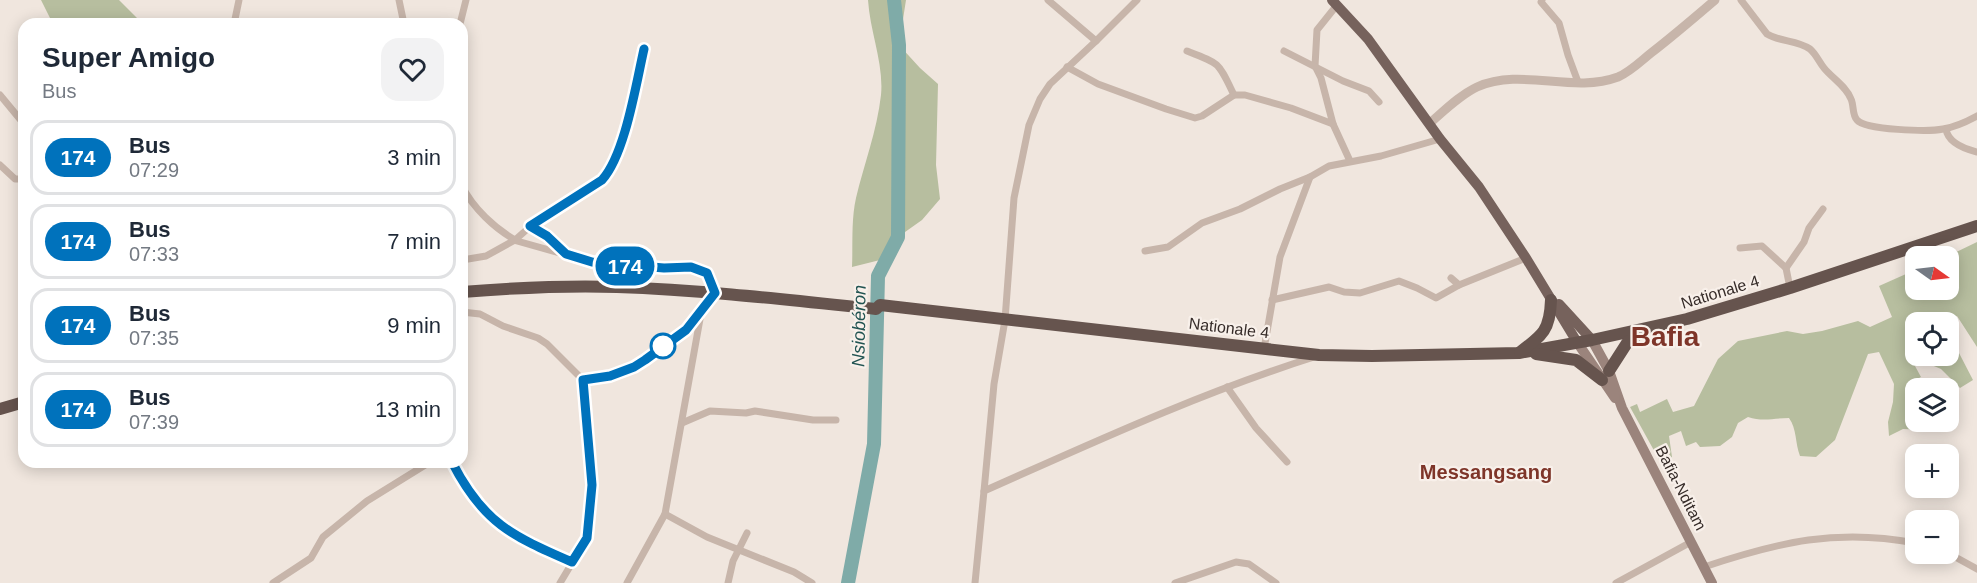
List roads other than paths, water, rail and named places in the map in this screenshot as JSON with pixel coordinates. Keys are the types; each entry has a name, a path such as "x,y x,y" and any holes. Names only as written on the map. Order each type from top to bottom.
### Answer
{"highway":[{"name":"Nationale 4","path":"468,292 547,287 617,287 715,293 1005,320 1319,355 1523,352 1644,330 1790,288 1977,226"},
{"path":"1523,352 1549,325 1550,297"},
{"path":"1523,352 1576,360 1605,376 1627,343 1644,330"},
{"path":"0,409 18,404"}],"main road":[{"path":"1335,2 1368,39 1440,139 1479,188 1527,258 1577,342 1605,376"},
{"path":"1550,297 1592,340 1605,376"},
{"name":"Bafia-Nditam","path":"1605,376 1712,583"}],"street":[{"path":"235,18 239,0"},
{"path":"399,0 403,18"},
{"path":"462,18 466,0"},
{"path":"1048,0 1096,41"},
{"path":"975,583 994,384 1005,320 1014,198 1029,125 1040,99 1050,84 1137,0"},
{"path":"1542,0 1541,2 1559,23 1578,82"},
{"path":"1430,123 1475,88 1497,80 1514,78 1578,82 1606,80 1626,73 1715,0"},
{"path":"1741,0 1767,34 1773,38 1800,44 1811,51 1847,92 1857,121 1903,129 1946,129 1977,116"},
{"path":"1335,2 1317,30 1315,66 1321,78 1333,124 1350,161"},
{"path":"468,259 486,256 515,240 530,226 602,180 611,170 618,156 644,49"},
{"path":"1187,51 1220,66 1234,95"},
{"path":"1284,51 1368,91 1379,102"},
{"path":"1067,67 1098,84 1196,118 1234,95 1245,95 1291,108 1333,124"},
{"path":"0,95 18,117"},
{"path":"1946,129 1950,139 1977,152"},
{"path":"1145,251 1168,247 1202,223 1240,209 1329,166 1382,156 1440,139"},
{"path":"0,165 15,179 18,179"},
{"path":"1264,349 1280,257 1310,177"},
{"path":"468,197 476,207 515,240 592,262 664,268 691,267 707,273 715,293 686,330 634,367 610,376 583,380"},
{"path":"1786,268 1823,209"},
{"path":"530,226 547,236 566,254"},
{"path":"1740,248 1762,246 1786,268 1790,288"},
{"path":"1272,300 1329,287 1344,292 1360,293 1399,281 1436,298 1459,285 1527,258"},
{"path":"1450,278 1459,285"},
{"path":"627,583 665,514 702,308"},
{"path":"468,313 480,314 503,326 538,338 583,380 592,485 587,538 560,583"},
{"path":"984,491 1227,387 1319,355"},
{"path":"1227,387 1256,428 1287,462"},
{"path":"682,423 710,411 746,413 754,411 813,420 836,420"},
{"path":"273,583 311,558 323,537 367,501 420,468"},
{"path":"455,468 482,509 503,527 524,541 572,562"},
{"path":"665,514 707,537 794,572 812,583"},
{"path":"728,583 737,550 747,533"},
{"path":"1704,567 1736,556 1800,540 1846,536 1905,541"},
{"path":"1616,583 1691,542"},
{"path":"1959,559 1977,569"},
{"path":"1175,583 1236,562 1248,564 1276,583"}],"waterway":[{"name":"Nsiobéron","path":"848,583 874,444 878,276 898,237 899,45 894,0"}],"district":[{"name":"Bafia","path":"1665,336"},
{"name":"Messangsang","path":"1486,472"}]}
